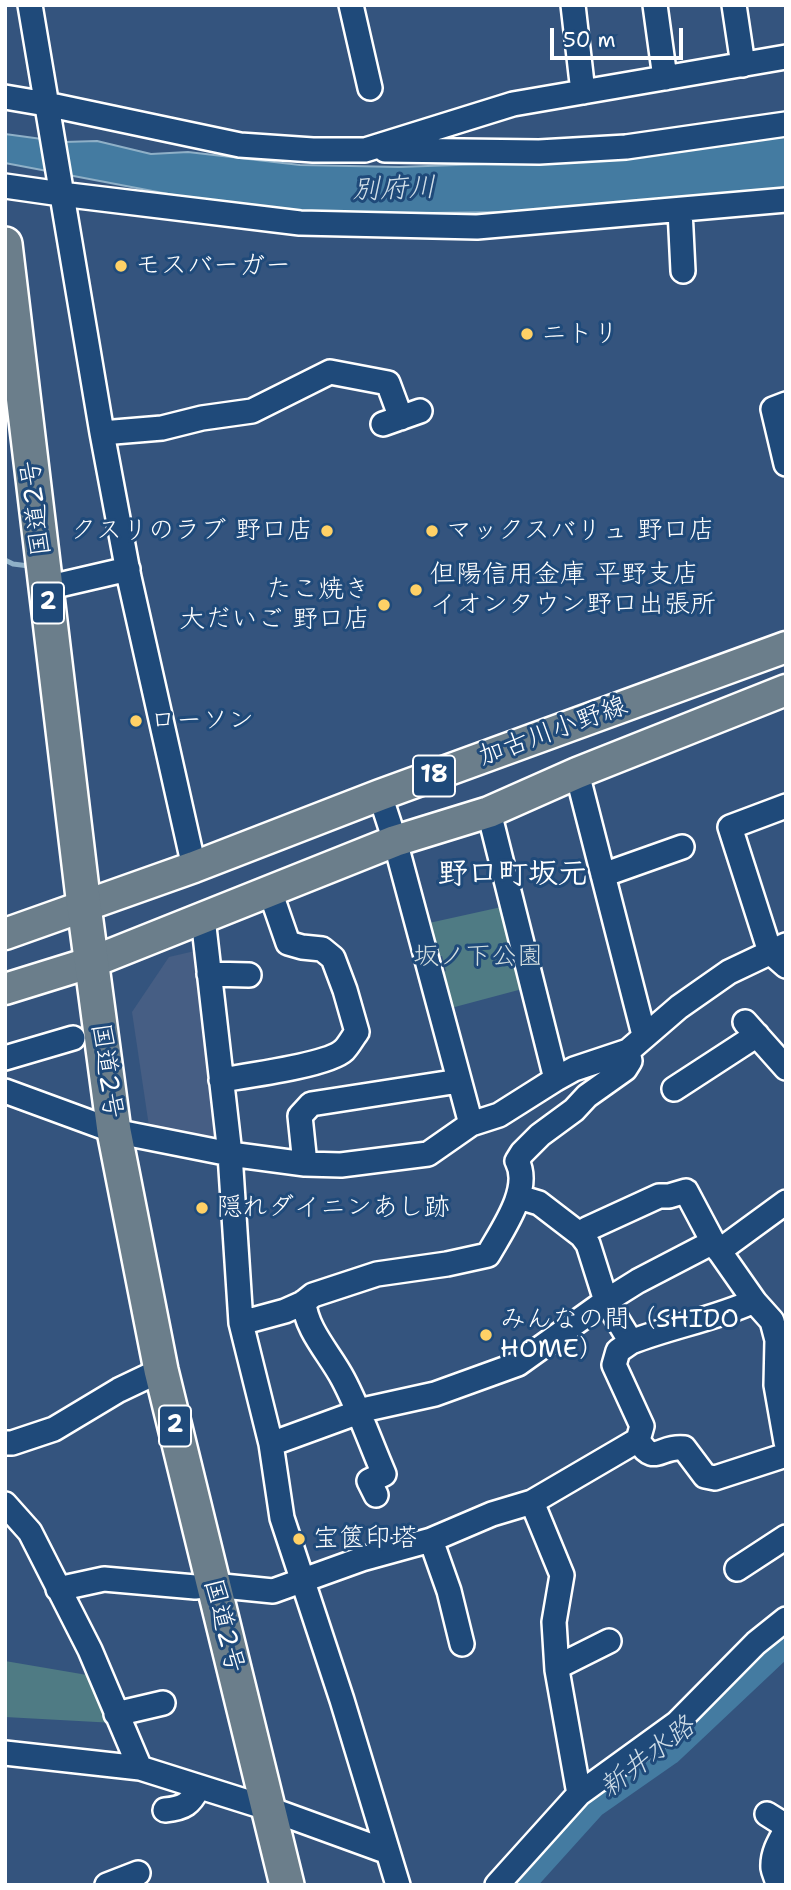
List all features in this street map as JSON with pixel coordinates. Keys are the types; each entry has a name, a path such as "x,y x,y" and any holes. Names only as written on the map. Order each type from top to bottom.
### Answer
{"highway":[{"name":"国道2号","path":"5,244 84,906 114,1131 161,1370 286,1885"}],"main road":[{"name":"加古川小野線","path":"5,934 194,867 380,795 786,647"},
{"name":"加古川小野線","path":"5,989 92,961 395,841 489,812 577,773 786,690"}],"street":[{"path":"30,5 102,433 128,569 194,867"},
{"path":"351,5 370,88"},
{"path":"573,5 583,92"},
{"path":"655,5 665,78"},
{"path":"734,5 743,65"},
{"path":"365,149 513,104 786,57"},
{"path":"5,97 47,110 240,145 313,150 539,152 601,149 786,124"},
{"path":"5,186 61,190 300,223 477,227 786,200"},
{"path":"680,209 683,271"},
{"path":"102,433 162,428 202,418 252,411 330,372 388,383 401,418"},
{"path":"786,404 772,409 786,464"},
{"path":"46,588 128,569"},
{"path":"241,1323 285,1311 313,1295 377,1274 488,1255 519,1197 521,1168 517,1161 522,1153 587,1096 625,1069 630,1061 636,1043 603,876 577,773"},
{"path":"380,795 395,841 471,1124"},
{"path":"5,1091 114,1131 230,1154 305,1164 341,1165 428,1154 471,1124 499,1115 574,1069 636,1043 679,1007 729,972 780,954 730,827 786,806"},
{"path":"489,812 556,1079"},
{"path":"603,876 682,847"},
{"path":"221,1080 291,1068 327,1058 343,1052 357,1031 333,958 322,949 288,943 270,891"},
{"path":"202,918 230,1154 241,1323 271,1444 282,1518 342,1700 398,1885"},
{"path":"209,974 249,975"},
{"path":"674,1089 751,1029 786,1068"},
{"path":"5,1058 73,1038"},
{"path":"305,1164 300,1116 311,1104 459,1081"},
{"path":"582,1236 587,1229 659,1196 686,1191 716,1247 754,1301 772,1321 777,1340 776,1385 786,1441"},
{"path":"519,1197 540,1203 582,1236 588,1244 606,1301 631,1342"},
{"path":"271,1444 359,1412 435,1394 517,1364 638,1281 716,1247 786,1202"},
{"path":"58,1589 104,1579 273,1591 362,1559 432,1540 492,1514 532,1502 638,1440 642,1426 614,1365 618,1352 631,1342 754,1301"},
{"path":"304,1302 304,1312 342,1376 384,1474 369,1481 376,1495"},
{"path":"5,1443 54,1429 119,1390 161,1370"},
{"path":"638,1440 648,1454 652,1455 684,1448 705,1476 710,1478 786,1455"},
{"path":"532,1502 562,1575 554,1622 557,1667 579,1794"},
{"path":"5,1504 30,1532 90,1650 139,1768"},
{"path":"737,1569 786,1537"},
{"path":"432,1540 449,1591 462,1644"},
{"path":"497,1885 579,1794 677,1723 756,1643 786,1619"},
{"path":"557,1667 609,1641"},
{"path":"116,1714 163,1703"},
{"path":"5,1753 139,1768 267,1808 387,1852"},
{"path":"165,1810 180,1809 194,1797 199,1787"},
{"path":"778,1885 773,1870 780,1823"}],"shaded area":[{"path":"199,950 220,1147 150,1133 132,1012 169,957"}],"green space":[{"name":"坂ノ下公園","path":"506,906 526,988 451,1008 442,973 446,971 442,956 437,956 429,923"},
{"path":"5,1661 93,1676 115,1723 5,1717"}],"water":[{"name":"別府川","path":"5,134 64,142 97,141 151,154 188,152 300,165 399,167 542,162 786,134 786,192 679,203 505,212 345,214 242,208 5,163"}],"waterway":[{"path":"5,560 29,566"},
{"name":"新井水路","path":"517,1885 591,1803 667,1750 786,1638"}],"place":[{"name":"モスバーガー","path":"121,266"},
{"name":"ニトリ","path":"527,334"},
{"name":"クスリのラブ 野口店","path":"327,531"},
{"name":"マックスバリュ 野口店","path":"432,531"},
{"name":"但陽信用金庫 平野支店 イオンタウン野口出張所","path":"416,590"},
{"name":"たこ焼き 大だいご 野口店","path":"384,605"},
{"name":"ローソン","path":"136,721"},
{"name":"隠れダイニンあし跡","path":"202,1208"},
{"name":"みんなの間（SHIDO HOME）","path":"486,1335"},
{"name":"宝篋印塔","path":"299,1539"}],"district":[{"name":"野口町坂元","path":"513,875"}]}
